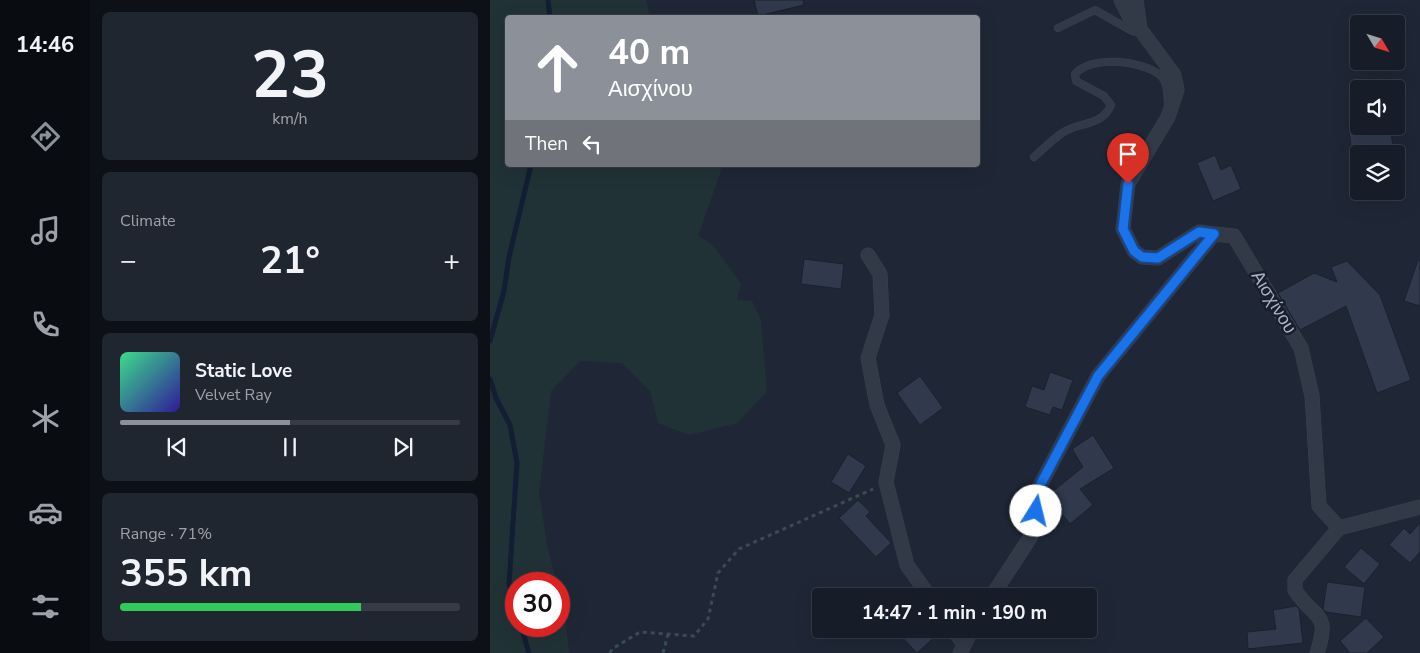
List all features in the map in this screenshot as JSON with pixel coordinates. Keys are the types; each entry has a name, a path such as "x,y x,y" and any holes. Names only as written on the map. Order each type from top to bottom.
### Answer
{"street":[{"path":"1121,0 1130,18 1140,27 1176,79 1177,94 1168,117 1128,184 1123,229 1134,251 1142,257 1158,258 1199,232 1214,234"},
{"path":"1136,0 1140,27"},
{"path":"997,588 1035,530 1036,493 1098,376 1214,234"},
{"name":"Αισχίνου","path":"1214,234 1234,236 1301,348 1312,396 1319,506 1339,528"},
{"path":"868,255 880,274 882,315 868,358 877,405 893,445 886,482 906,565 923,588"},
{"path":"1317,653 1324,632 1324,623 1294,590 1295,580 1339,528 1420,507"}],"lane":[{"path":"1058,28 1095,10 1134,32 1140,27"},
{"path":"1034,157 1063,132 1102,119 1108,113 1111,105 1104,96 1076,81 1075,74 1081,67 1113,62 1139,64 1161,76 1167,88 1168,117"}],"path":[{"path":"610,653 612,649 640,632 694,636 708,619 718,573 739,549 886,482"},
{"path":"663,653 668,634"}],"shaded area":[{"path":"490,0 646,0 650,15 505,15 505,167 722,167 698,236 712,244 741,284 737,300 752,301 761,320 767,392 737,423 689,435 658,423 650,391 622,363 580,361 551,391 539,492 547,546 554,572 505,572 505,637 567,637 569,653 490,653"}],"building":[{"path":"754,0 803,0 804,5 758,15"},
{"path":"1348,126 1350,126 1350,135 1391,135 1393,145 1351,145"},
{"path":"1215,155 1221,170 1231,165 1241,189 1213,201 1197,163"},
{"path":"804,259 844,264 841,289 801,284"},
{"path":"1418,260 1420,260 1420,306 1404,301"},
{"path":"1347,261 1380,295 1411,380 1377,393 1346,306 1300,330 1278,293 1314,273 1337,282 1331,267"},
{"path":"1050,372 1073,380 1062,410 1053,407 1050,415 1025,407 1032,386 1044,390"},
{"path":"920,376 943,408 920,425 897,393"},
{"path":"1093,435 1114,468 1080,489 1093,505 1070,524 1047,496 1083,467 1072,449"},
{"path":"848,454 866,466 849,493 831,482"},
{"path":"858,500 870,512 866,516 891,543 876,557 839,518"},
{"path":"1420,523 1420,552 1410,563 1389,545 1404,528 1410,534"},
{"path":"1361,548 1380,564 1364,584 1344,567"},
{"path":"1327,582 1365,587 1361,617 1326,612 1323,609"},
{"path":"1296,606 1299,609 1303,643 1248,649 1247,632 1276,629 1273,610"},
{"path":"1366,618 1384,637 1367,653 1350,653 1340,641"},
{"path":"903,638 934,638 917,653"}],"waterway":[{"path":"548,0 550,15"},
{"path":"490,341 504,291 509,257 531,167"},
{"path":"490,379 496,398 510,425 517,463 510,572"},
{"path":"524,637 529,653"}],"route":[{"path":"1036,511 1036,493 1098,376 1214,234 1199,232 1158,258 1142,257 1134,251 1123,229 1128,184"}]}
